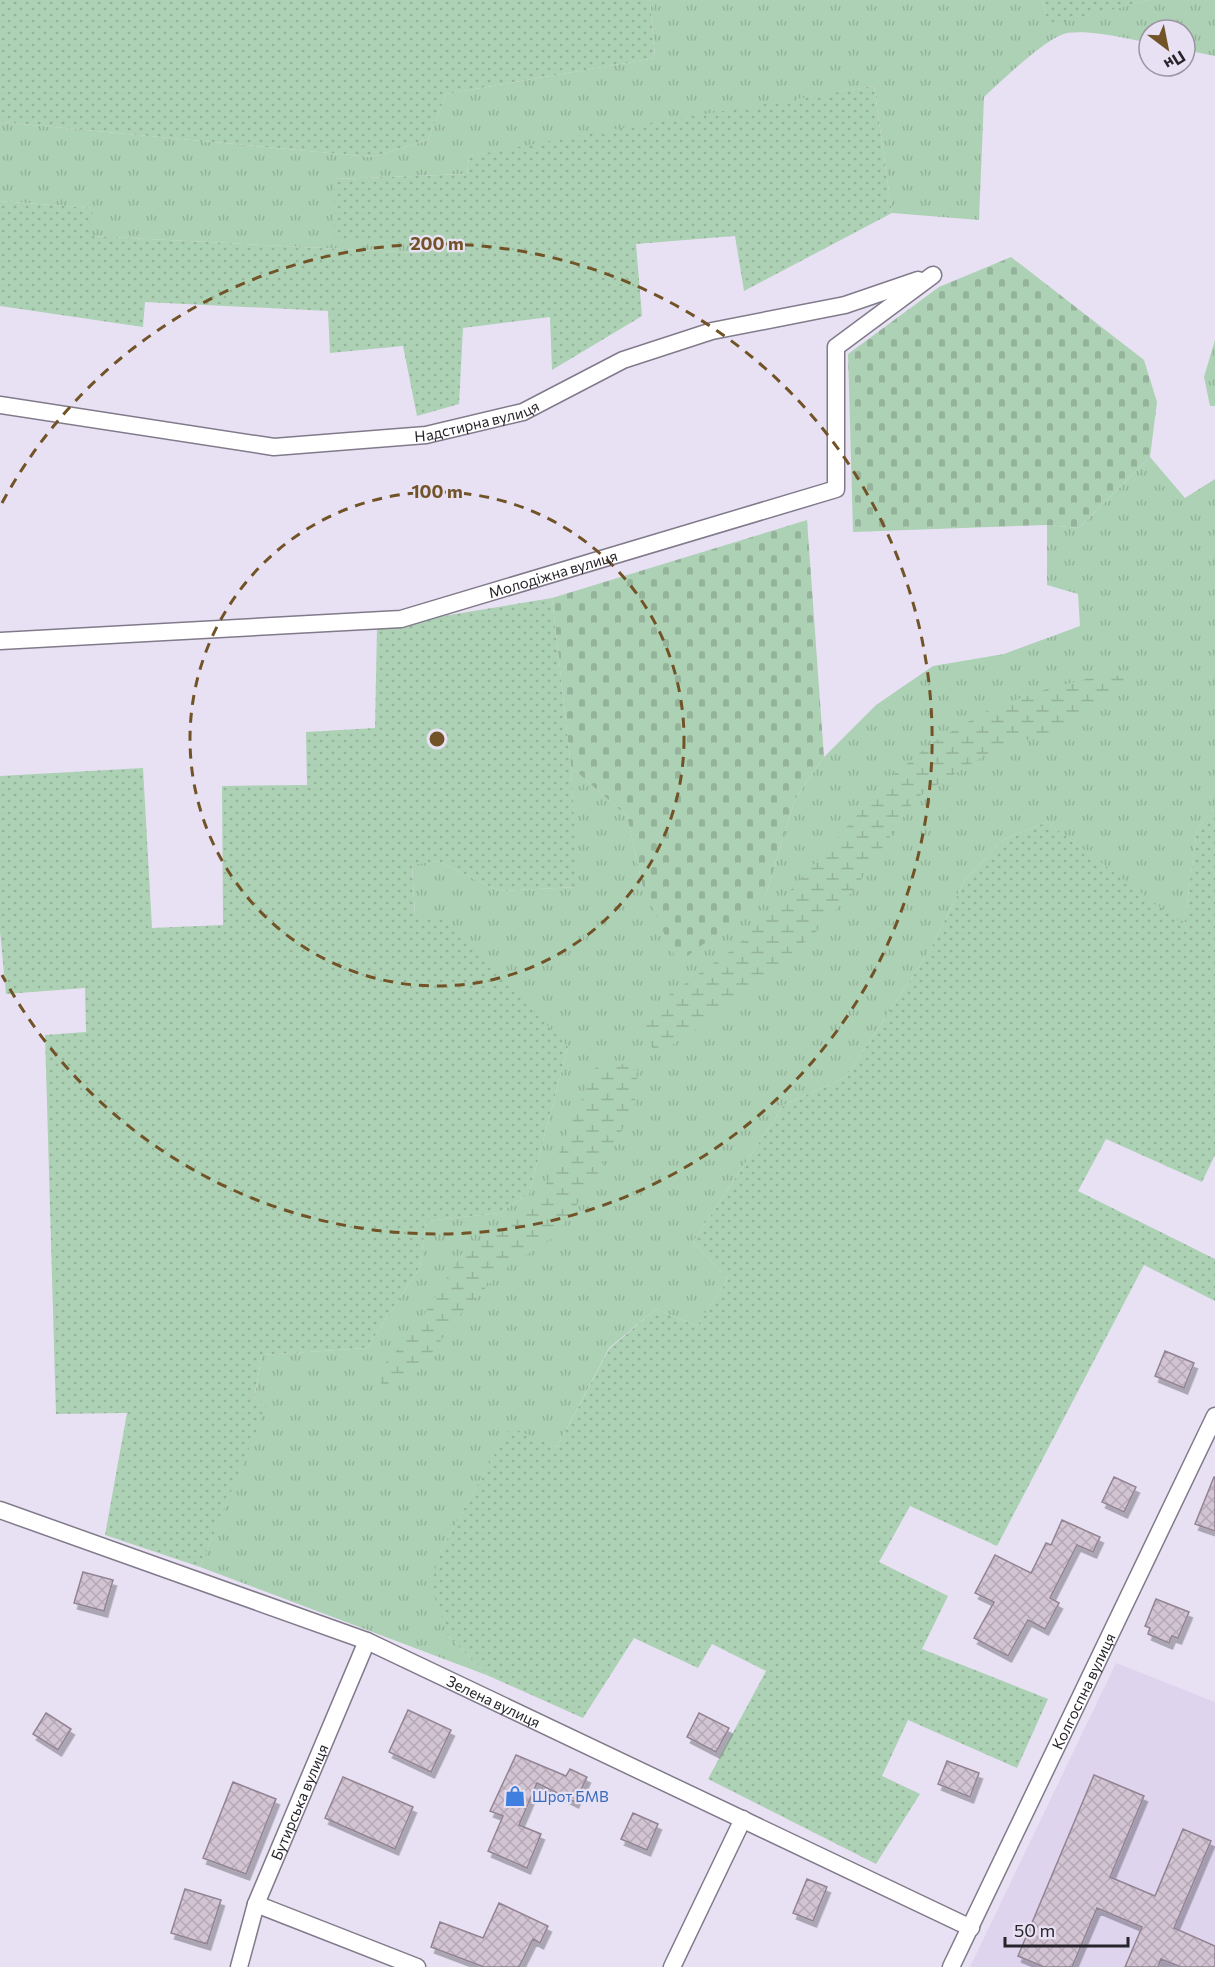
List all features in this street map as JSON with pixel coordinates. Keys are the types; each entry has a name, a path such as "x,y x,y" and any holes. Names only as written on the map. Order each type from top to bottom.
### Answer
{"street":[{"name":"Надстирна вулиця","path":"0,405 274,447 426,435 523,412 623,360 712,331 845,305 933,275"},
{"name":"Молодіжна вулиця","path":"0,641 401,619 836,489 836,347 933,275"},
{"name":"Колгоспна вулиця","path":"951,1967 1215,1416"},
{"name":"Зелена вулиця","path":"0,1510 367,1641 970,1928"},
{"name":"Бутирська вулиця","path":"239,1967 256,1904 367,1641"},
{"path":"672,1967 743,1819"},
{"path":"256,1904 417,1967"}],"shaded area":[{"path":"1116,1663 1215,1702 1215,1967 970,1967"}],"green space":[{"path":"0,0 650,0 655,58 446,94 428,140 372,157 0,122"},
{"path":"650,0 1042,0 1049,25 1149,0 1215,0 1215,56 1197,52 1197,18 1137,18 1137,41 1079,32 1061,35 1042,46 984,97 979,220 892,213 874,86 469,156 467,174 334,179 420,245 419,253 90,236 92,208 0,201 0,122 372,157 428,140 446,94 655,58"},
{"path":"1042,0 1149,0 1049,26"},
{"path":"874,86 892,213 744,291 735,236 636,244 642,316 552,370 550,317 463,328 459,404 417,416 403,346 330,353 328,311 145,302 143,327 0,306 0,201 93,208 91,236 419,253 420,245 334,239 334,179 467,174 469,156 632,126"},
{"path":"1011,257 1144,360 1157,402 1150,457 1079,528 1047,525 853,532 848,354 939,287"},
{"path":"1215,340 1215,406 1210,406 1204,377"},
{"path":"1150,457 1185,498 1215,479 1215,807 1197,829 1184,926 1047,822 1003,840 965,880 930,950 846,1077 784,1105 693,1242 728,1279 697,1326 656,1309 609,1348 557,1447 510,1428 440,1552 448,1636 489,1676 200,1567 266,1405 254,1399 262,1355 367,1348 420,1267 426,1221 499,1213 529,1194 568,1047 415,916 412,864 438,861 499,891 577,887 571,767 627,816 643,888 765,898 795,799 824,757 876,705 933,666 1004,654 1080,626 1078,594 1047,585 1047,525 1079,528"},
{"path":"807,520 824,757 795,799 765,898 678,963 643,888 627,816 571,767 552,598"},
{"path":"552,598 571,767 578,887 499,891 438,861 412,865 415,916 441,916 568,1047 529,1194 499,1213 426,1221 420,1267 367,1348 262,1355 254,1398 267,1405 200,1567 105,1535 127,1413 56,1414 45,1035 86,1032 85,988 6,994 0,931 0,776 143,768 152,928 223,925 222,786 307,785 306,732 375,728 377,627"},
{"path":"1106,674 1126,677 1112,699 1062,729 990,752 916,798 856,887 814,934 726,1009 657,1055 642,1032 662,1000 736,947 775,908 892,776 932,743 992,708 1047,689"},
{"path":"1215,807 1215,1155 1202,1182 1106,1139 1078,1191 1215,1259 1215,1301 1144,1265 997,1546 910,1506 879,1562 948,1596 922,1649 1048,1699 1017,1768 908,1720 882,1776 920,1794 876,1864 708,1779 766,1671 712,1644 698,1668 634,1638 583,1718 489,1676 448,1636 431,1585 440,1552 510,1427 557,1447 609,1349 656,1309 697,1326 728,1279 693,1242 784,1105 846,1077 930,950 965,880 1003,840 1047,822 1184,925 1197,829"},
{"path":"617,1062 638,1071 634,1109 591,1185 553,1238 503,1270 463,1311 416,1374 383,1390 378,1371 413,1333 462,1253 537,1206 595,1068"}],"building":[{"path":"1165,1351 1194,1363 1184,1388 1155,1376"},
{"path":"1114,1477 1136,1487 1124,1512 1102,1502"},
{"path":"1215,1477 1215,1531 1195,1524"},
{"path":"1062,1520 1100,1537 1093,1552 1077,1545 1050,1598 1059,1603 1045,1629 1028,1620 1008,1656 974,1638 994,1602 975,1593 995,1555 1031,1573 1046,1543 1051,1545"},
{"path":"83,1572 113,1580 104,1611 74,1603"},
{"path":"1156,1599 1189,1612 1178,1638 1172,1636 1169,1643 1148,1634 1150,1628 1145,1626"},
{"path":"408,1710 451,1730 431,1772 389,1752"},
{"path":"46,1713 71,1729 58,1750 33,1734"},
{"path":"699,1713 729,1728 716,1752 687,1737"},
{"path":"516,1755 566,1776 570,1769 587,1777 575,1802 537,1783 519,1825 541,1834 527,1868 488,1851 503,1816 490,1811"},
{"path":"947,1761 979,1773 970,1797 938,1784"},
{"path":"1094,1775 1144,1796 1110,1877 1155,1896 1183,1829 1211,1841 1174,1928 1215,1946 1215,1967 1181,1967 1161,1959 1158,1967 1125,1967 1142,1927 1097,1908 1072,1967 1044,1967 1018,1956"},
{"path":"343,1777 413,1807 395,1849 325,1818"},
{"path":"233,1782 276,1799 246,1874 203,1858"},
{"path":"633,1813 658,1824 647,1850 621,1839"},
{"path":"807,1879 827,1887 813,1921 793,1913"},
{"path":"185,1889 221,1900 207,1944 171,1933"},
{"path":"499,1903 548,1926 540,1943 533,1939 519,1967 484,1967 431,1947 440,1922 483,1938"}],"place":[{"name":"Шрот БМВ","path":"515,1796"}]}
